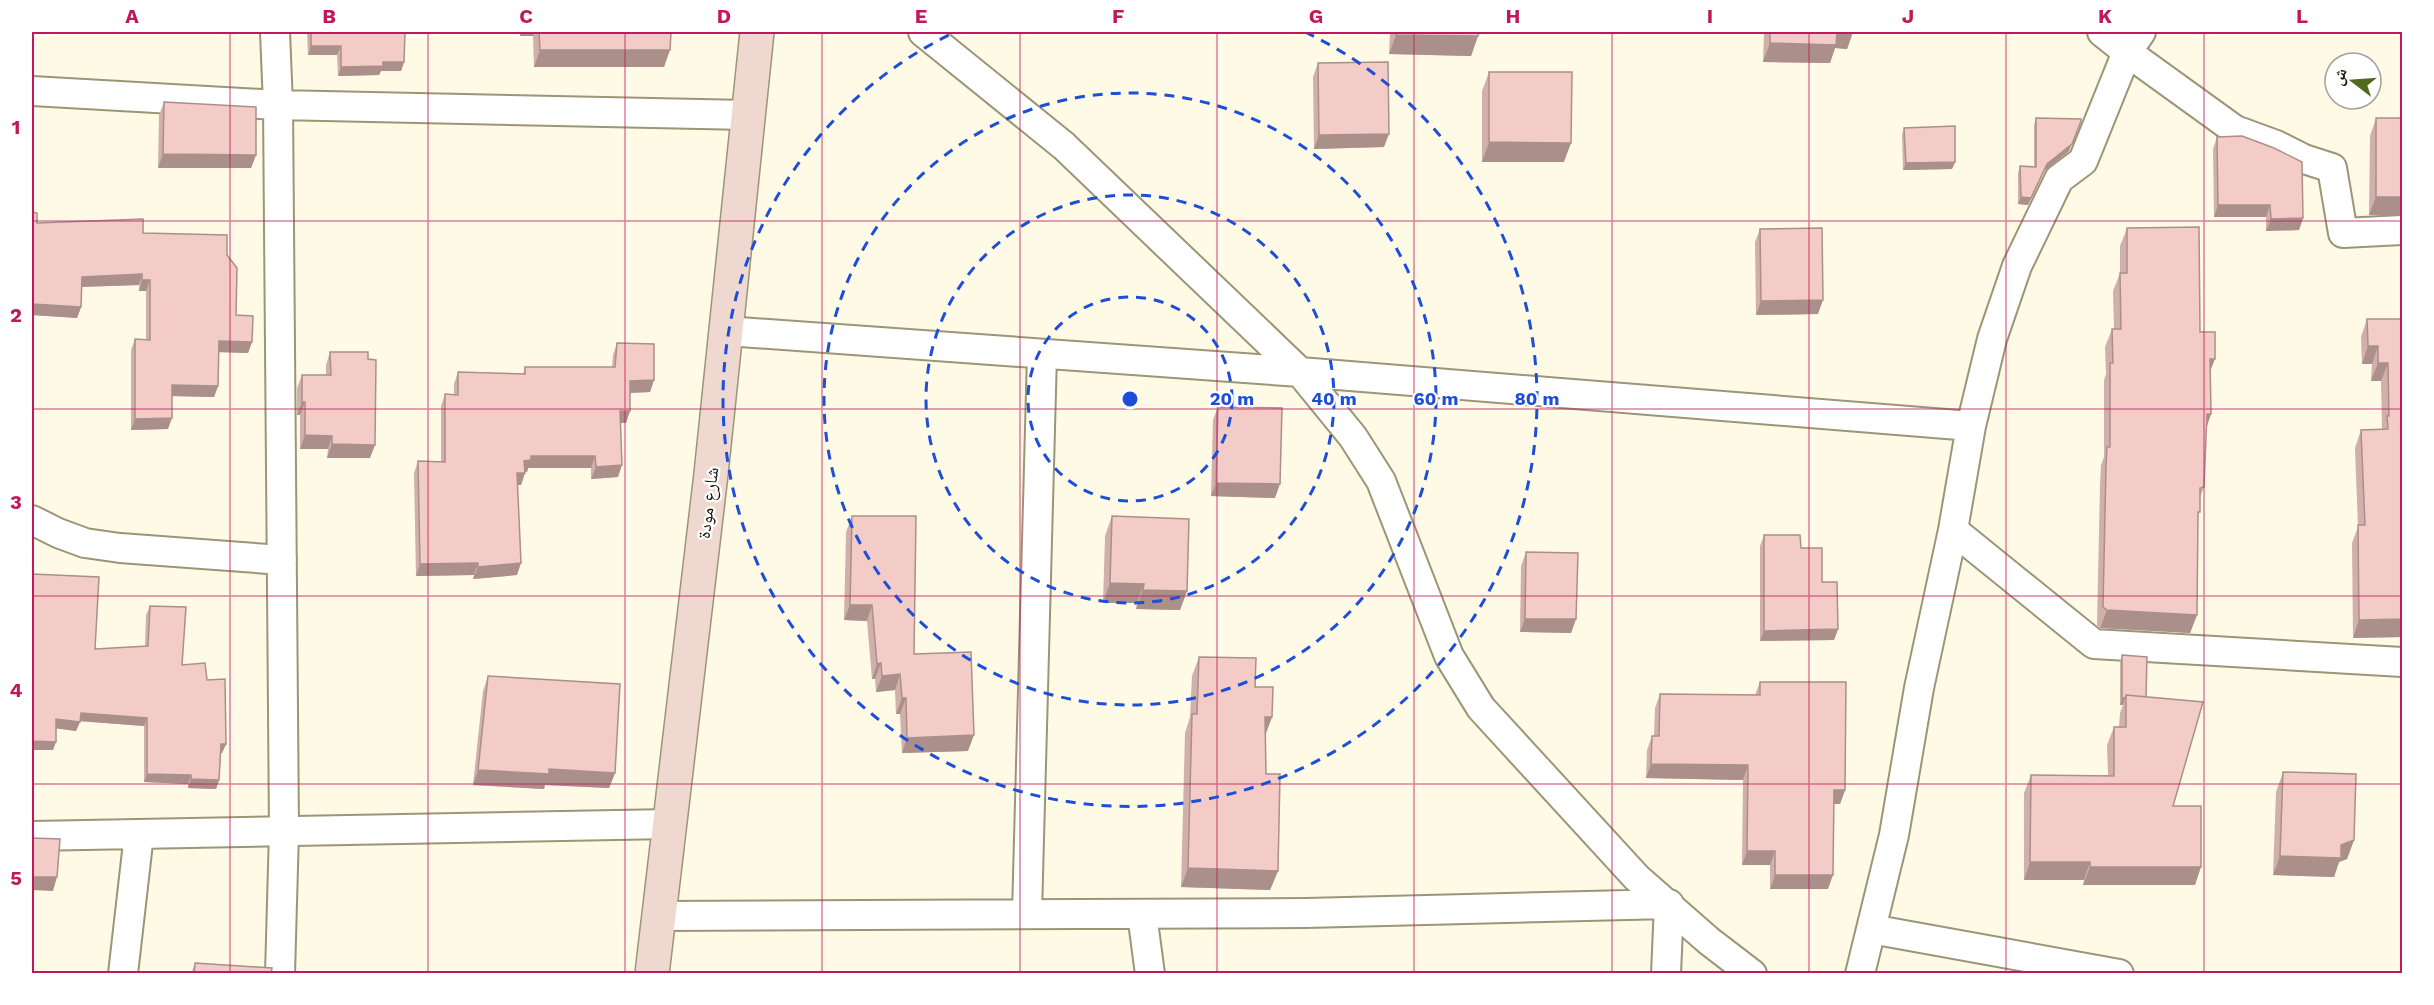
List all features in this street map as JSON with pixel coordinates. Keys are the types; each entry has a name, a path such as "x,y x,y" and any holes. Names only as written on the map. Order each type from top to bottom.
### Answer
{"street":[{"path":"275,32 278,105 284,831 280,974"},
{"name":"شارع مودة","path":"652,974 726,331 757,32"},
{"path":"922,32 1064,146 1300,372 1353,437 1381,481 1449,656 1480,708 1637,878 1709,941 1752,974"},
{"path":"2102,32 2134,42 2235,130 2276,145 2304,159 2332,168 2343,233 2403,230"},
{"path":"1860,974 1894,835 1919,688 1953,530 1971,426 1992,339 2018,266 2059,179 2083,161 2134,42"},
{"path":"32,91 278,105 748,115"},
{"path":"726,331 1300,372 1971,426"},
{"path":"1027,915 1042,354"},
{"path":"32,520 58,534 85,543 120,548 282,560"},
{"path":"1953,530 2094,644 2403,662"},
{"path":"32,836 670,824"},
{"path":"123,974 139,834"},
{"path":"660,916 1306,914 1669,904"},
{"path":"1666,974 1669,904"},
{"path":"1142,914 1150,974"},
{"path":"1871,929 2119,974"}],"building":[{"path":"311,32 405,32 404,62 383,62 383,66 341,67 341,46 311,46"},
{"path":"539,32 671,32 670,50 540,50"},
{"path":"1396,32 1479,32 1478,36 1396,35"},
{"path":"1770,32 1837,32 1836,45 1770,43"},
{"path":"1388,62 1389,134 1319,135 1318,63"},
{"path":"1489,72 1572,72 1571,143 1489,142"},
{"path":"164,102 256,107 256,155 163,154"},
{"path":"2036,118 2081,119 2081,121 2072,144 2047,164 2031,198 2021,197 2020,166 2036,167"},
{"path":"2376,118 2403,118 2403,197 2376,197"},
{"path":"1955,126 1955,162 1906,163 1904,128"},
{"path":"2242,136 2302,162 2303,218 2271,219 2270,205 2218,205 2217,137"},
{"path":"32,212 37,213 37,223 143,219 143,233 227,235 227,255 237,268 236,315 253,316 252,342 219,341 218,386 172,385 172,418 135,419 135,339 150,340 150,280 142,280 142,274 82,277 81,307 32,304"},
{"path":"2199,227 2200,332 2215,332 2215,359 2210,359 2211,414 2207,414 2204,487 2200,488 2200,512 2198,512 2197,615 2107,610 2103,607 2106,467 2107,447 2110,447 2110,363 2113,363 2112,329 2121,329 2120,273 2127,273 2127,228"},
{"path":"1822,228 1823,300 1761,301 1760,229"},
{"path":"2367,319 2403,319 2403,619 2359,620 2358,525 2365,525 2361,430 2388,429 2387,416 2389,416 2388,363 2378,363 2378,346 2368,346"},
{"path":"617,343 654,344 654,380 630,381 630,411 620,411 622,465 596,467 595,456 531,456 531,460 524,461 525,473 517,473 521,563 478,567 478,563 420,564 418,461 445,462 445,394 458,395 458,372 525,374 525,367 615,367"},
{"path":"330,352 368,352 368,359 376,360 375,445 332,444 332,436 305,435 302,375 331,375"},
{"path":"1218,407 1282,408 1280,484 1216,483"},
{"path":"852,516 916,516 914,654 971,652 974,735 907,738 906,698 902,698 900,674 882,676 881,663 877,664 872,605 850,605"},
{"path":"1112,516 1189,519 1187,591 1143,590 1144,584 1110,583"},
{"path":"1764,535 1800,535 1801,548 1822,548 1822,582 1837,582 1838,629 1764,631"},
{"path":"1526,552 1578,553 1576,619 1525,619"},
{"path":"32,574 99,577 95,649 148,646 150,606 186,607 182,665 205,663 207,680 225,679 226,744 221,744 219,780 191,779 191,775 147,774 147,718 81,713 80,722 56,719 56,742 32,741"},
{"path":"2122,655 2147,657 2146,697 2126,695 2122,698"},
{"path":"1199,657 1256,658 1255,687 1273,687 1272,717 1265,717 1266,774 1280,774 1278,871 1188,868 1192,714 1197,714"},
{"path":"488,676 620,684 615,773 549,769 549,774 478,770"},
{"path":"1760,682 1846,682 1845,790 1834,790 1833,875 1775,875 1775,851 1747,851 1748,765 1651,764 1652,736 1659,736 1660,694 1760,695"},
{"path":"2126,695 2203,702 2173,806 2201,806 2201,867 2090,867 2090,862 2030,862 2031,775 2114,776 2114,727 2126,727"},
{"path":"2283,772 2356,774 2354,840 2341,845 2341,858 2280,856"},
{"path":"32,838 60,839 57,877 32,877"},
{"path":"195,963 272,968 271,974 194,974"}]}
